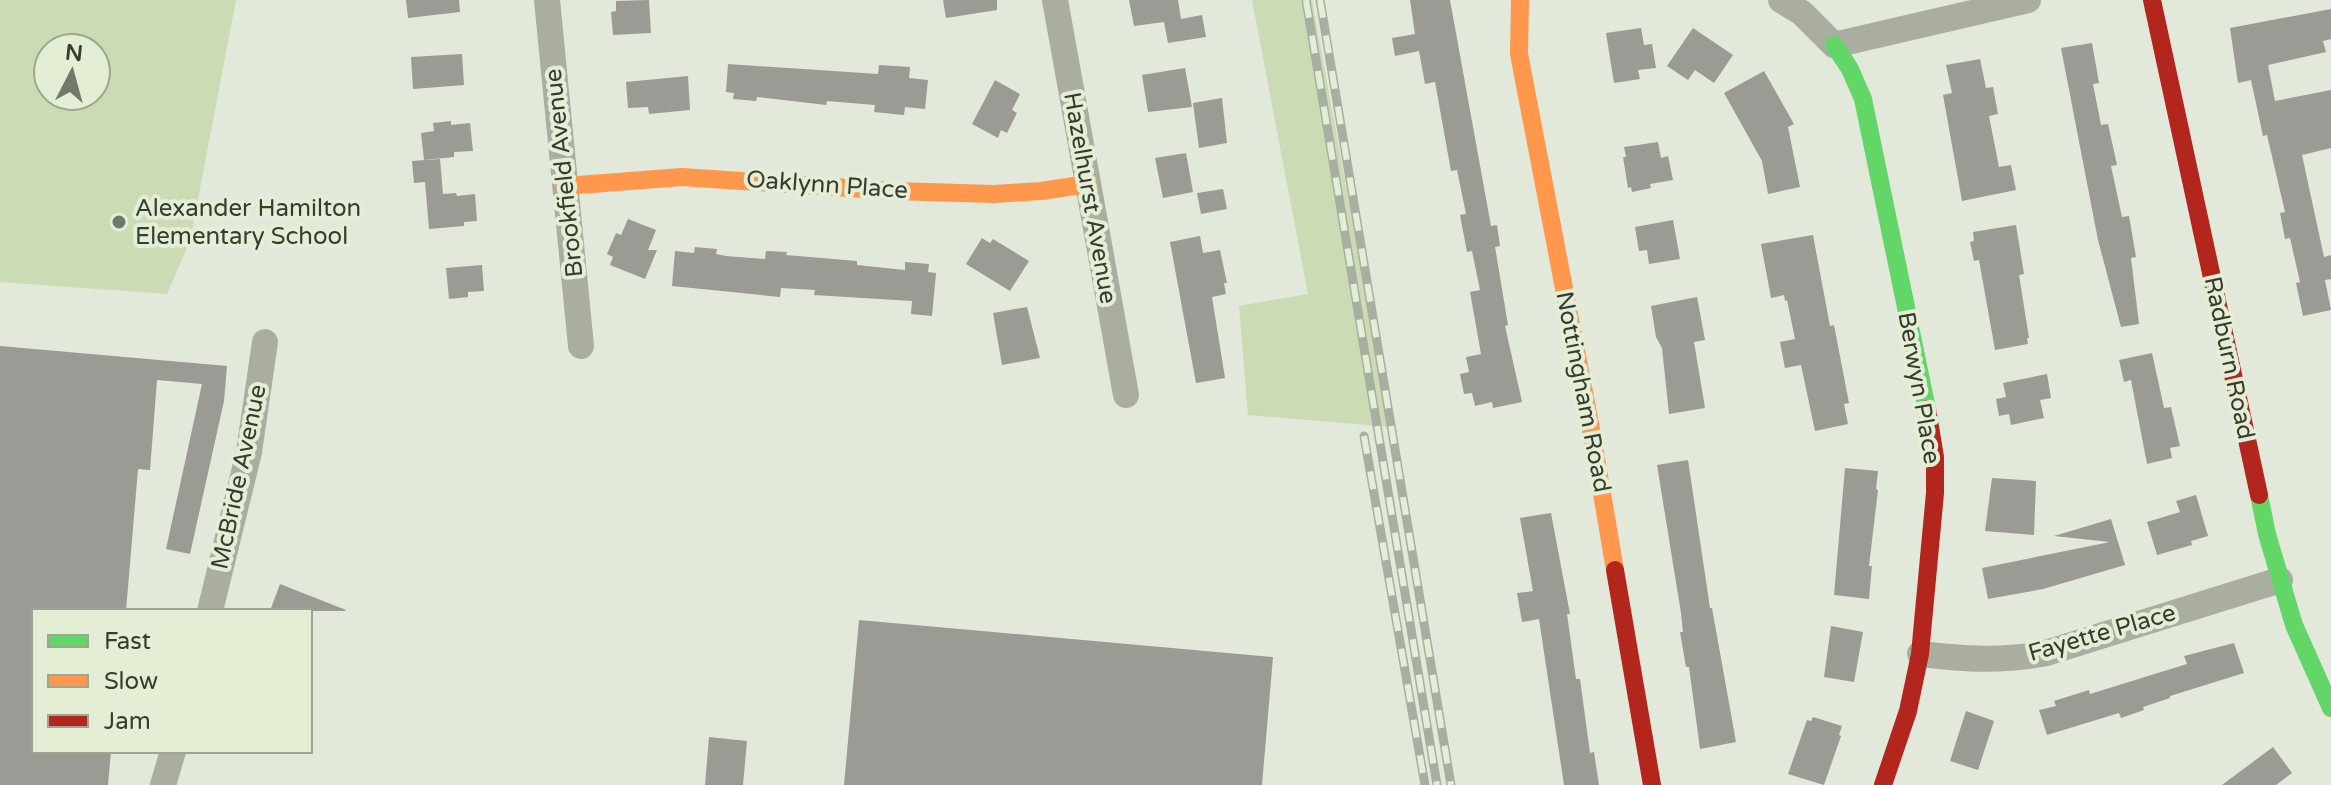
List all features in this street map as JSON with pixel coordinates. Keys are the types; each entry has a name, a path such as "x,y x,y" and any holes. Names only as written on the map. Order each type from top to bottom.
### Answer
{"street":[{"name":"Brookfield Avenue","path":"547,0 581,346"},
{"name":"Hazelhurst Avenue","path":"1055,0 1126,395"},
{"name":"Nottingham Road","path":"1520,0 1519,54 1591,429 1652,785"},
{"path":"1781,0 1802,13 1834,45 2028,0"},
{"name":"Radburn Road","path":"2152,0 2256,488 2294,625 2331,708"},
{"name":"Berwyn Place","path":"1834,45 1850,69 1863,99 1935,457 1935,493 1920,654 1908,711 1883,785"},
{"name":"Oaklynn Place","path":"565,186 696,176 960,194 1018,193 1088,184"},
{"name":"McBride Avenue","path":"210,609 249,452 265,342"},
{"name":"Fayette Place","path":"1920,654 1972,660 2020,658 2046,653 2280,580"},
{"path":"163,785 172,753"}],"green space":[{"name":"Alexander Hamilton Elementary School","path":"0,0 236,0 190,241 167,294 0,282"},
{"path":"1252,0 1312,0 1390,427 1248,415 1239,306 1308,294"}],"building":[{"path":"406,0 459,0 460,12 408,18"},
{"path":"649,0 651,33 613,35 611,12 616,11 616,1"},
{"path":"943,0 997,0 997,10 946,18"},
{"path":"1129,0 1178,0 1181,19 1202,15 1206,37 1168,43 1164,22 1134,26"},
{"path":"1410,0 1450,0 1491,226 1497,225 1500,246 1495,247 1508,325 1505,326 1522,402 1493,408 1492,402 1475,406 1472,393 1464,394 1460,374 1469,372 1466,357 1481,354 1470,292 1480,290 1472,251 1467,252 1460,215 1466,214 1457,170 1451,171 1435,82 1425,84 1419,51 1395,56 1392,38 1415,34"},
{"path":"2331,9 2331,39 2323,41 2326,52 2268,65 2275,101 2331,90 2331,148 2302,155 2324,257 2331,255 2331,279 2325,280 2331,310 2303,316 2296,283 2300,282 2290,238 2285,239 2280,213 2285,212 2267,135 2263,136 2251,80 2238,83 2230,28"},
{"path":"1641,28 1644,45 1652,44 1656,68 1638,70 1640,79 1614,83 1606,33"},
{"path":"1693,28 1733,55 1714,83 1695,70 1688,80 1667,66"},
{"path":"2092,43 2099,83 2093,84 2101,125 2108,124 2117,165 2111,166 2122,217 2129,216 2136,257 2131,258 2139,324 2121,327 2098,240 2061,48"},
{"path":"462,54 464,85 413,89 411,57"},
{"path":"1980,59 1986,88 1993,87 1998,114 1989,116 1999,167 2011,165 2016,190 1962,201 1943,95 1952,93 1946,65"},
{"path":"728,64 878,74 879,65 910,67 909,78 928,80 925,109 905,107 904,115 874,112 875,105 827,101 826,105 757,97 756,101 733,99 734,93 726,92"},
{"path":"1185,68 1192,107 1148,112 1142,75"},
{"path":"1764,71 1794,124 1788,127 1800,187 1768,194 1762,161 1724,93"},
{"path":"688,76 690,110 649,114 648,107 628,108 626,82"},
{"path":"995,80 1020,94 1012,110 1017,113 1007,133 1001,130 998,138 972,124"},
{"path":"1222,98 1227,143 1199,148 1193,103"},
{"path":"451,121 451,125 470,123 473,151 454,152 454,157 424,160 421,133 434,131 433,123"},
{"path":"1658,142 1661,158 1668,156 1673,180 1650,184 1651,188 1632,192 1631,187 1628,188 1624,147"},
{"path":"1186,153 1193,192 1163,198 1155,158"},
{"path":"440,159 443,194 475,194 477,221 464,222 464,226 429,229 425,182 414,183 412,161"},
{"path":"1223,189 1227,209 1201,214 1197,193"},
{"path":"628,219 656,230 648,250 657,250 645,279 610,265 613,257 607,254 616,233 621,235"},
{"path":"1673,220 1680,259 1649,264 1647,250 1639,251 1635,227"},
{"path":"2016,225 2024,274 2019,275 2028,344 1995,350 1979,260 1974,261 1970,242 1974,241 1973,232"},
{"path":"1813,235 1830,326 1834,325 1849,403 1844,404 1848,424 1815,431 1801,365 1785,368 1780,342 1795,339 1787,300 1784,295 1771,298 1761,244"},
{"path":"1200,236 1203,253 1220,250 1227,283 1224,283 1226,294 1212,297 1225,378 1196,383 1170,242"},
{"path":"982,238 990,243 993,239 1029,261 1010,291 966,264"},
{"path":"695,247 717,249 716,254 726,256 765,259 766,251 787,252 786,255 857,261 857,265 905,270 905,262 929,264 928,272 936,273 932,316 911,314 912,301 814,295 815,290 781,288 780,297 672,286 675,251 694,253"},
{"path":"482,265 484,291 468,292 468,297 449,299 446,268"},
{"path":"1697,297 1705,340 1694,342 1705,408 1669,414 1662,348 1656,337 1651,306"},
{"path":"1027,307 1040,358 1002,365 993,313"},
{"path":"0,346 227,366 224,401 190,554 166,549 202,384 157,380 150,470 138,469 126,609 32,609 32,753 111,753 108,785 0,785"},
{"path":"2152,353 2164,408 2171,407 2180,446 2170,448 2172,458 2147,464 2131,380 2124,382 2119,360"},
{"path":"2047,374 2051,398 2040,400 2044,418 2011,425 2009,414 1999,416 1996,399 2006,397 2003,383"},
{"path":"1688,460 1710,608 1736,742 1700,749 1657,465"},
{"path":"1845,468 1878,471 1869,599 1834,595"},
{"path":"1992,478 2036,481 2034,535 1985,531"},
{"path":"2196,495 2208,536 2191,541 2192,545 2157,555 2147,522 2180,512 2176,501"},
{"path":"1551,513 1570,614 1567,614 1576,679 1580,679 1590,753 1594,752 1599,785 1564,785 1539,619 1522,622 1517,593 1533,591 1520,518"},
{"path":"2111,519 2125,565 2043,589 1988,599 1982,568 2110,542 2054,536"},
{"path":"280,584 346,610 312,611 271,609"},
{"path":"859,620 1273,657 1262,785 844,785"},
{"path":"1831,626 1863,632 1854,682 1824,677"},
{"path":"2234,643 2244,673 2170,696 2121,718 2119,713 2047,735 2039,710 2056,706 2054,701 2089,690 2090,694 2187,664 2184,656"},
{"path":"1966,711 1994,721 1978,770 1950,761"},
{"path":"1813,717 1842,726 1824,785 1788,774 1807,720 1811,721"},
{"path":"709,737 747,741 743,785 705,785"},
{"path":"2273,747 2292,773 2276,785 2222,785"}],"railway":[{"path":"1306,0 1437,785"},
{"path":"1320,0 1451,785"},
{"path":"1364,436 1425,785"}],"traffic: fast":[{"path":"1834,45 1850,69 1863,99 1927,409"},
{"path":"2259,495 2267,534 2294,625 2331,708"}],"traffic: slow":[{"path":"1520,0 1519,54 1615,570"},
{"path":"565,186 682,177 894,191 993,194 1088,184"}],"traffic: jam":[{"path":"2152,0 2259,495"},
{"path":"1883,785 1908,711 1920,654 1935,493 1935,457 1927,409"},
{"path":"1615,570 1652,785"}],"place":[{"name":"Alexander Hamilton Elementary School","path":"119,222"}]}
